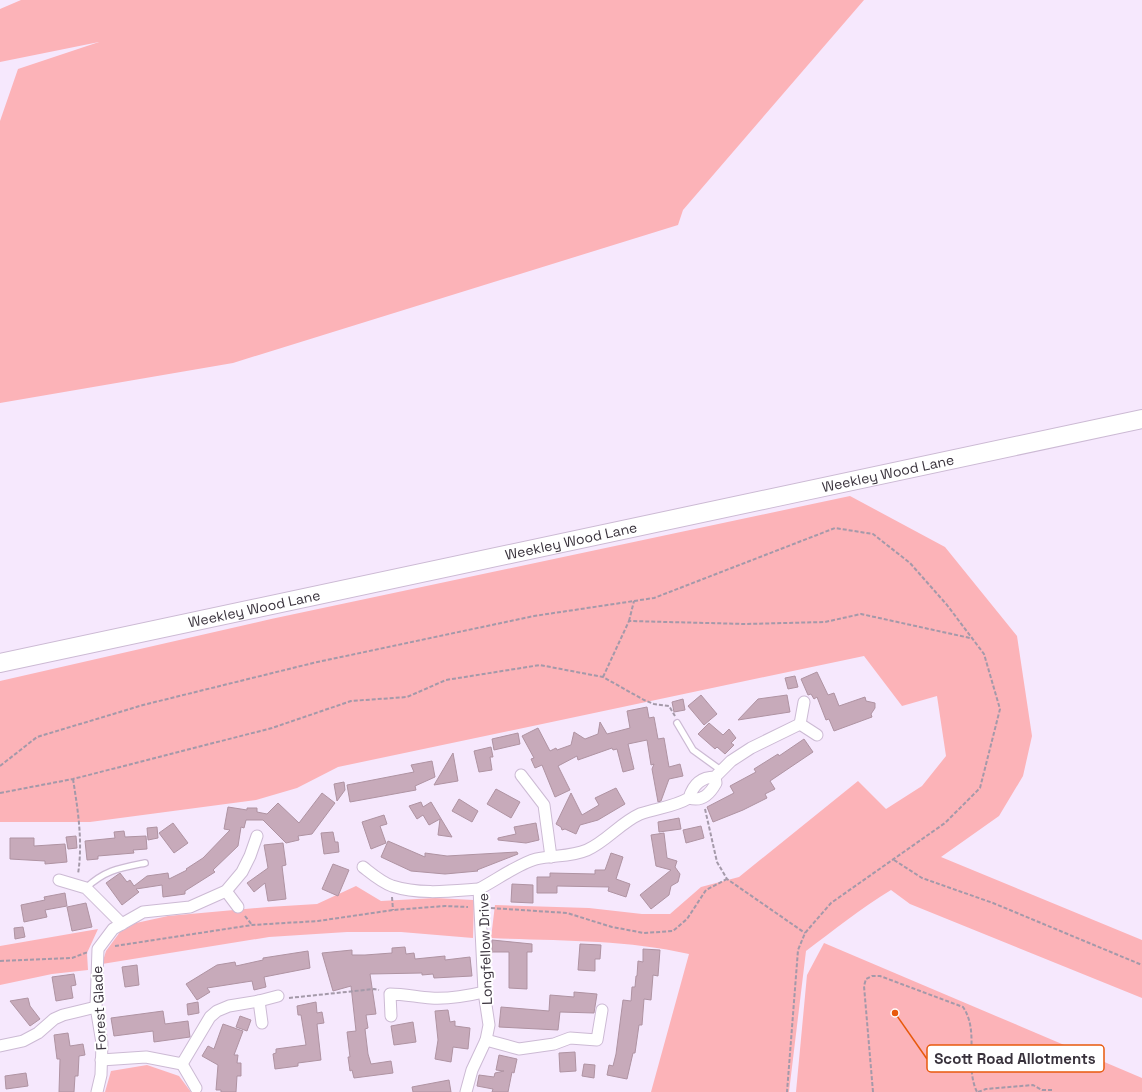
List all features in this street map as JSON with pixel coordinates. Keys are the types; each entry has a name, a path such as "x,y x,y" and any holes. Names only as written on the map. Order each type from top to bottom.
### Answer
{"main road":[{"name":"Weekley Wood Lane","path":"0,663 1142,419"}],"street":[{"path":"800,724 804,702"},
{"path":"800,724 817,735"},
{"path":"689,798 692,790 700,781 718,774 731,761 751,748 800,724"},
{"path":"704,797 712,790 716,783 718,774"},
{"path":"521,775 544,805 551,857"},
{"name":"Longfellow Drive","path":"466,1092 472,1070 486,1040 489,1025 484,992 479,888 513,871 523,863 580,853 588,850 639,815 670,807 689,798 695,800 704,797"},
{"name":"Forest Glade","path":"97,1092 102,1043 96,1007 98,949 112,929 143,912 190,907 226,891 242,872 250,856 257,836"},
{"path":"363,867 378,879 391,886 415,890 451,891 479,888"},
{"path":"59,880 81,886 122,924"},
{"path":"226,891 238,907"},
{"path":"391,1016 390,994 407,994 431,998 455,998 484,992"},
{"path":"182,1064 210,1017 217,1011 229,1006 278,996"},
{"path":"259,1001 262,1023"},
{"path":"0,1046 23,1042 38,1033 54,1019 63,1015 96,1007"},
{"path":"486,1040 519,1049 554,1044 570,1038 596,1040 602,1010"},
{"path":"101,1060 146,1057 182,1064 196,1088"}],"lane":[{"path":"677,723 693,750 718,774"},
{"path":"81,886 110,870 145,863"}],"path":[{"path":"0,766 37,737 143,705 314,662 534,616 654,598 835,528 873,534 910,563 947,605 970,638 984,654 1000,709 980,788 945,822 894,860 831,903 805,933 798,950 787,1092"},
{"path":"603,677 629,621 634,601"},
{"path":"629,621 746,624 825,622 861,614 970,638"},
{"path":"0,793 73,779 272,728 351,701 407,697 446,680 540,665 603,677 644,700 654,704 669,706 677,723"},
{"path":"73,779 79,824 81,886"},
{"path":"704,797 706,821 717,862 728,879 805,933"},
{"path":"894,860 922,878 993,903 1142,965"},
{"path":"0,961 72,958 98,949 252,925 318,921 393,910 446,906 567,913 612,927 644,933 673,931 687,919 706,890 728,879"},
{"path":"392,899 393,910"},
{"path":"874,1092 864,986 866,979 872,976 880,976 963,1007 968,1013 970,1023 971,1076 978,1092 986,1089 1033,1085 1042,1090 1052,1090"},
{"path":"278,996 285,999 374,989 390,994"}],"shaded area":[{"path":"21,0 864,0 683,210 678,225 233,363 0,403 0,121 18,69 99,42 0,62 0,9"},
{"path":"850,496 945,547 1017,636 1032,736 1023,776 999,816 941,857 1142,940 1142,998 910,904 891,890 858,912 806,951 789,1092 651,1092 689,954 664,949 615,943 491,938 495,905 589,908 642,914 670,914 701,887 739,877 858,781 886,809 922,786 946,756 937,696 902,706 864,656 338,767 297,788 256,800 90,822 0,822 0,681 271,619"},
{"path":"356,886 381,901 435,898 474,900 473,938 401,932 347,932 269,937 102,964 106,951 120,932 136,923 168,916 317,904"},
{"path":"98,929 87,953 88,970 52,974 0,985 0,946"},
{"path":"824,943 1142,1078 1142,1092 796,1092 807,975"},
{"path":"147,1065 179,1076 191,1092 105,1092 111,1071"}],"building":[{"path":"817,672 828,695 834,693 839,706 865,697 866,701 875,703 875,708 871,714 872,717 834,731 829,719 826,720 817,697 814,699 811,694 808,695 801,679"},
{"path":"795,676 798,687 788,689 785,678"},
{"path":"701,695 717,714 704,725 688,706"},
{"path":"787,695 790,712 738,720 758,699"},
{"path":"683,699 685,710 674,712 672,702"},
{"path":"647,707 649,718 654,717 658,739 664,738 669,767 680,764 683,776 669,779 661,801 658,802 652,769 654,764 651,765 647,740 628,744 634,769 623,772 617,749 613,750 612,748 578,760 577,756 558,766 570,790 555,797 542,765 535,768 531,759 534,758 522,736 538,728 550,751 556,748 557,750 571,745 574,732 585,739 598,734 600,722 607,734 630,728 627,711"},
{"path":"709,723 723,735 729,729 736,738 731,743 734,745 725,754 717,747 715,749 698,734"},
{"path":"518,733 520,744 494,750 492,739"},
{"path":"804,739 813,752 770,781 775,789 765,794 767,798 743,810 713,822 707,807 734,793 730,786 756,772 754,769 778,754 779,756"},
{"path":"491,747 493,757 490,757 492,770 479,772 474,751"},
{"path":"453,753 458,781 434,785"},
{"path":"432,761 435,777 415,786 416,790 350,802 347,785 414,772 411,765"},
{"path":"344,782 345,790 337,801 334,784"},
{"path":"616,788 625,804 598,820 580,825 576,834 565,829 562,830 561,827 556,824 571,793 582,815 599,805 595,798"},
{"path":"496,789 520,802 511,818 487,804"},
{"path":"322,793 335,803 312,834 298,836 299,840 286,843 263,820 246,820 244,828 241,827 238,846 213,870 215,872 185,891 185,894 163,897 162,885 136,889 139,892 122,905 106,883 120,873 127,882 130,880 134,886 147,876 168,873 169,879 187,870 186,869 203,858 230,830 224,829 228,807 247,810 247,808 257,808 257,812 267,814 278,803 299,823"},
{"path":"459,799 478,811 472,822 452,811"},
{"path":"421,802 423,807 431,802 452,837 438,835 440,819 429,825 423,815 417,819 409,806"},
{"path":"384,815 387,824 380,826 386,843 371,849 362,822"},
{"path":"679,818 681,829 659,832 658,822"},
{"path":"173,823 188,843 174,853 159,833"},
{"path":"536,823 539,840 526,843 498,840 498,838 516,834 514,827"},
{"path":"701,826 704,838 686,843 683,830"},
{"path":"157,827 158,838 148,840 147,828"},
{"path":"124,831 125,837 146,836 147,849 133,850 134,853 98,856 98,859 87,860 85,841 115,838 114,832"},
{"path":"333,832 335,842 338,842 339,852 324,854 321,833"},
{"path":"664,833 667,858 677,861 675,867 680,874 678,882 671,886 669,895 651,909 640,895 671,870 656,866 651,835"},
{"path":"76,836 77,848 68,849 66,837"},
{"path":"10,838 34,838 34,846 65,844 67,862 45,864 45,861 10,859"},
{"path":"388,841 425,857 425,853 447,856 517,852 518,854 477,870 478,871 445,874 411,871 381,857"},
{"path":"283,843 286,865 282,866 286,899 268,901 265,883 254,892 247,883 268,868 264,845"},
{"path":"611,853 623,857 616,879 630,884 626,897 608,891 609,887 557,886 557,893 537,893 537,877 550,877 550,873 595,874 595,870 605,870"},
{"path":"333,864 349,870 338,896 322,889"},
{"path":"512,884 533,885 533,903 511,902"},
{"path":"65,893 67,906 45,910 47,917 24,922 21,905 45,900 44,897"},
{"path":"86,903 92,927 72,931 67,907"},
{"path":"23,927 25,937 15,939 14,928"},
{"path":"492,940 532,944 532,952 527,952 527,989 509,988 509,952 492,952"},
{"path":"580,944 601,945 600,959 595,959 595,971 578,970"},
{"path":"405,947 406,954 414,953 415,959 445,956 445,960 470,957 472,976 434,978 433,974 422,975 422,973 370,974 376,1014 366,1015 368,1028 365,1029 368,1054 371,1064 391,1061 393,1073 354,1078 352,1070 350,1071 347,1032 356,1031 351,986 333,991 322,953 352,950 352,955 365,955 392,953 392,948"},
{"path":"643,949 660,950 658,976 653,975 651,1000 644,999 642,1025 639,1025 635,1053 633,1053 627,1079 607,1075 609,1065 613,1066 616,1054 623,1000 631,1001 632,987 635,987 637,976 638,961 643,962"},
{"path":"308,951 310,968 264,977 266,987 254,990 252,981 207,988 210,992 197,1000 186,984 217,965 235,962 236,966 263,960 263,958"},
{"path":"137,965 139,985 125,987 122,967"},
{"path":"74,974 76,985 71,986 73,998 56,1001 52,977"},
{"path":"574,992 597,994 594,1013 560,1012 558,1030 499,1027 501,1007 549,1011 550,995 574,997"},
{"path":"28,998 30,1006 40,1019 30,1026 10,1001"},
{"path":"198,1002 199,1013 188,1015 187,1004"},
{"path":"316,1002 317,1013 322,1012 324,1023 317,1024 321,1060 298,1063 298,1066 275,1069 273,1054 276,1053 276,1049 306,1045 301,1015 298,1015 297,1006"},
{"path":"448,1010 450,1022 455,1021 455,1026 470,1028 468,1049 453,1047 451,1062 435,1059 438,1040 435,1011"},
{"path":"163,1011 165,1024 188,1021 190,1037 154,1042 153,1031 114,1036 111,1018"},
{"path":"240,1016 251,1020 247,1031 236,1027"},
{"path":"413,1022 416,1042 394,1045 391,1026"},
{"path":"223,1024 243,1031 234,1055 238,1055 237,1063 241,1063 241,1076 237,1076 236,1092 221,1092 221,1090 216,1090 218,1065 202,1056 208,1046 214,1049"},
{"path":"68,1033 70,1046 83,1044 85,1055 79,1056 78,1076 75,1076 74,1092 59,1092 60,1059 57,1059 54,1035"},
{"path":"575,1052 576,1071 560,1072 559,1053"},
{"path":"499,1055 517,1059 514,1073 512,1072 508,1092 492,1092 493,1089 477,1086 479,1075 494,1077 495,1073 504,1071 496,1070"},
{"path":"584,1064 595,1065 594,1078 582,1076"},
{"path":"26,1073 28,1086 6,1089 5,1076"},
{"path":"449,1080 451,1092 413,1092 412,1087"}],"place":[{"name":"Scott Road Allotments","path":"895,1013"}]}
